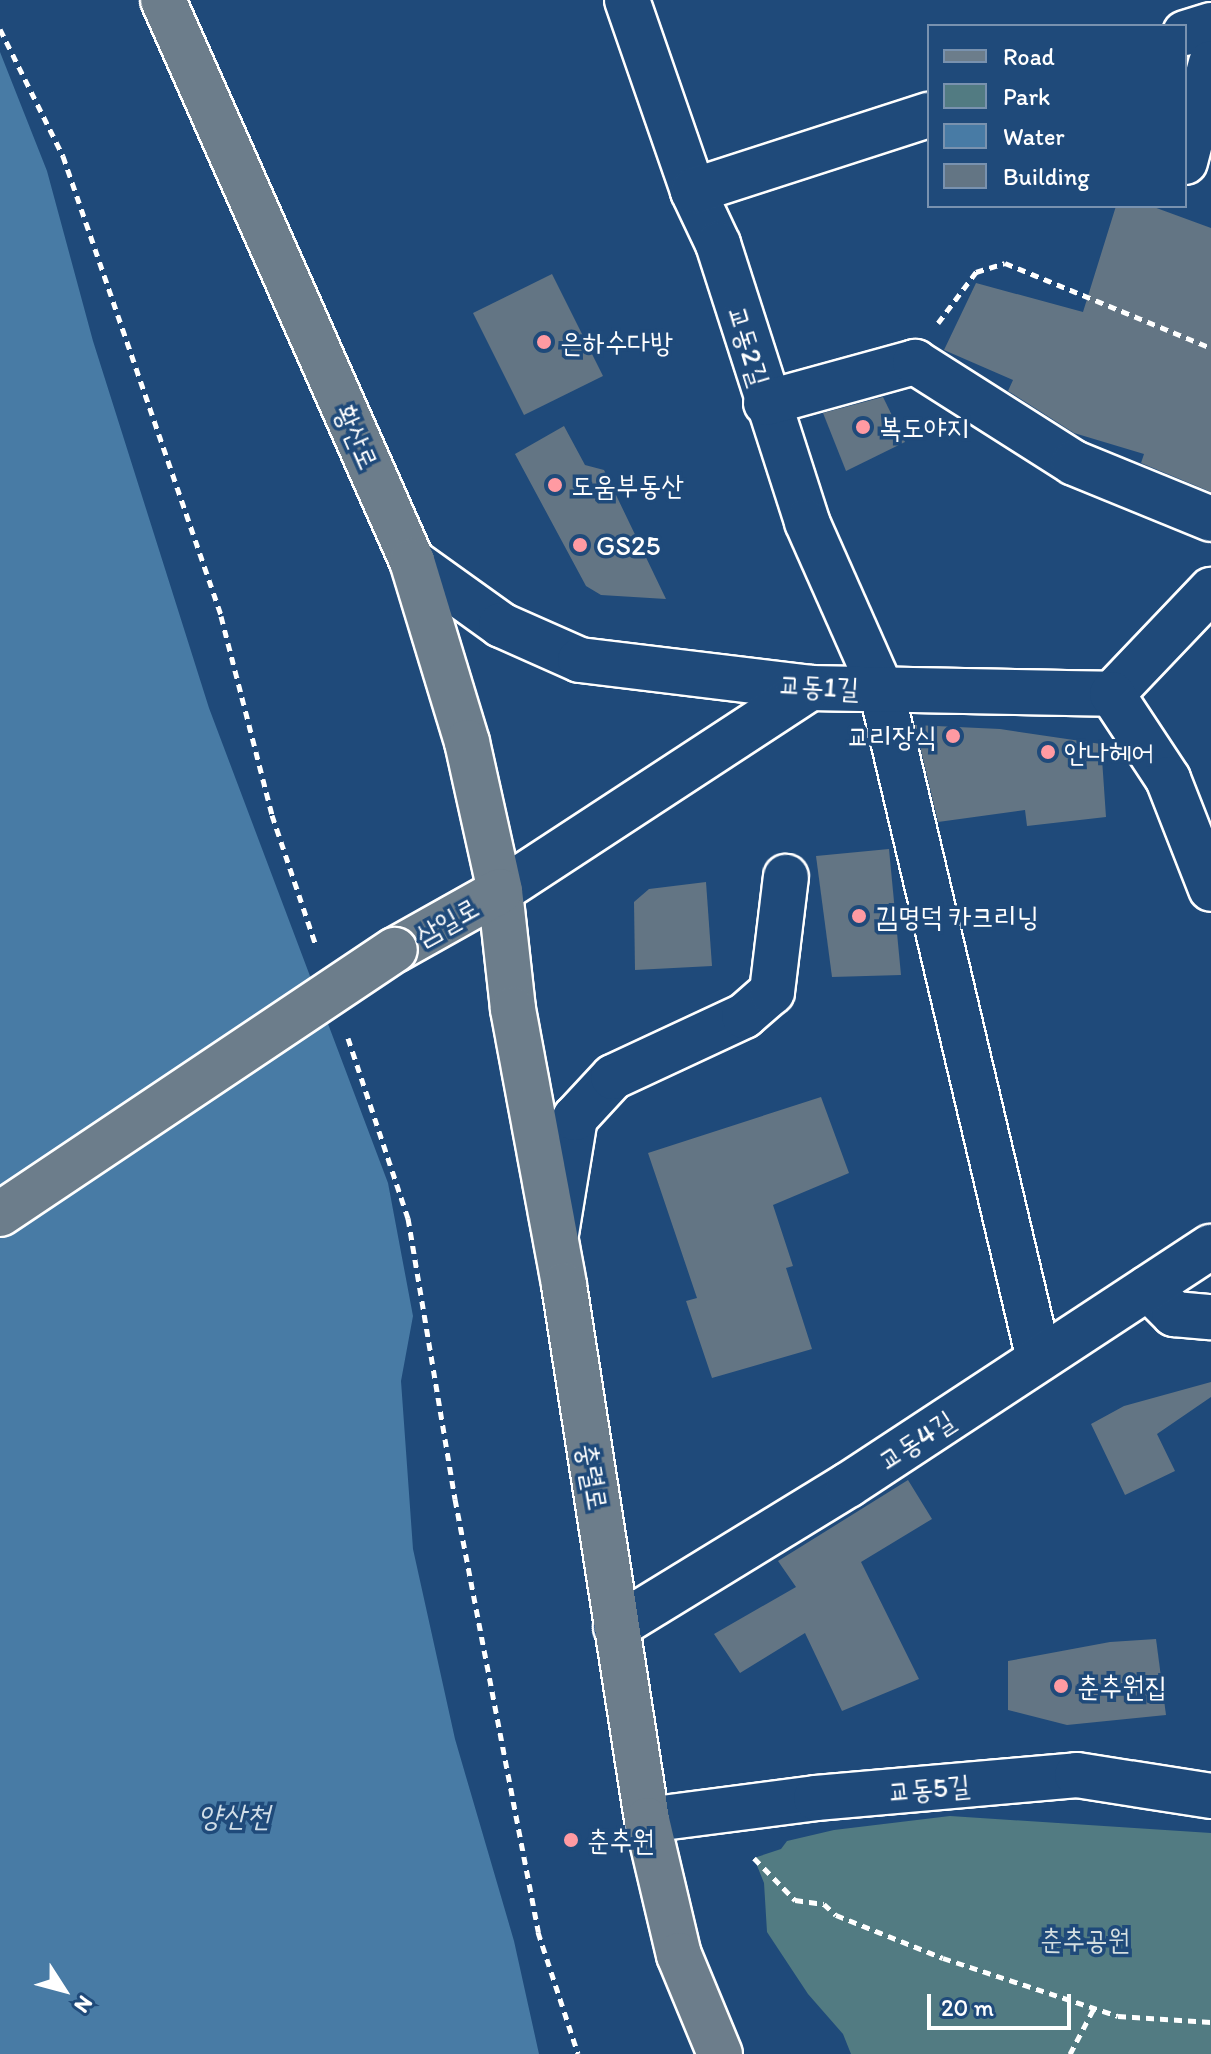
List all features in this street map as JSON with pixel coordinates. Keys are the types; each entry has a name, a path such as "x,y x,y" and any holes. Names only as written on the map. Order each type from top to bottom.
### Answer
{"main road":[{"name":"황산로","path":"163,0 412,561 467,742 500,891"},
{"name":"삼일로","path":"0,1214 395,950 500,891"},
{"name":"충렬로","path":"500,891 513,1009 647,1820 679,1955 720,2054"}],"street":[{"name":"교동2길","path":"627,0 693,191 718,244 766,403 807,522 881,689 1039,1359"},
{"path":"1187,32 1211,25"},
{"path":"1187,156 1211,63"},
{"path":"693,191 927,116"},
{"path":"1187,165 1211,174"},
{"path":"766,403 915,362 1074,463 1211,519"},
{"name":"교동1길","path":"412,561 501,625 580,660 810,688 1112,694"},
{"path":"1211,590 1112,694 1168,779 1211,889"},
{"path":"500,891 810,688"},
{"path":"554,1244 575,1118 613,1077 744,1016 772,992 786,877"},
{"name":"교동4길","path":"616,1627 848,1485 1211,1247"},
{"path":"1148,1288 1174,1314 1211,1317"},
{"name":"교동5길","path":"647,1820 816,1798 1077,1775 1211,1796"}],"path":[{"path":"915,362 976,272 1005,263 1211,348"},
{"path":"754,1858 795,1900 824,1904 836,1915 943,1958 1118,2016 1211,2022"},
{"path":"1070,2054 1094,2008"}],"green space":[{"name":"춘추공원","path":"950,1816 1211,1833 1211,2054 851,2054 843,2034 808,1994 767,1932 764,1883 754,1858 781,1849 787,1841 834,1830"}],"water":[{"name":"양산천","path":"0,52 47,171 93,341 209,708 388,1183 413,1316 401,1381 413,1549 455,1739 514,1941 539,2054 0,2054"}],"building":[{"path":"1115,208 1156,208 1211,228 1211,492 1141,463 1144,454 1074,433 1008,391 1013,380 944,350 976,283 1083,312"},
{"path":"552,274 603,376 524,415 473,313"},
{"name":"복도야지","path":"883,397 905,442 846,471 823,413"},
{"path":"564,426 585,465 604,470 666,599 601,595 586,586 515,454"},
{"path":"915,725 1000,729 1101,744 1106,817 1027,826 1025,810 938,822"},
{"name":"김명덕 카크리닝","path":"889,849 901,975 832,977 816,856"},
{"path":"706,882 712,966 635,970 634,902 649,889"},
{"path":"821,1097 849,1173 773,1205 793,1266 786,1268 812,1349 712,1378 686,1301 697,1298 648,1153"},
{"path":"1211,1382 1211,1397 1157,1434 1175,1471 1125,1495 1091,1424 1124,1406"},
{"path":"908,1480 932,1519 861,1562 919,1679 842,1711 805,1633 740,1673 714,1634 796,1587 778,1561"},
{"name":"춘추원집","path":"1156,1639 1166,1715 1067,1725 1008,1710 1008,1661 1110,1642"}],"place":[{"name":"은하수다방","path":"544,342"},
{"name":"복도야지","path":"863,427"},
{"name":"도움부동산","path":"555,485"},
{"name":"GS25","path":"580,545"},
{"name":"교리장식","path":"953,736"},
{"name":"안나헤어","path":"1048,752"},
{"name":"김명덕 카크리닝","path":"859,916"},
{"name":"춘추원집","path":"1061,1686"},
{"name":"춘추원","path":"571,1840"}]}
